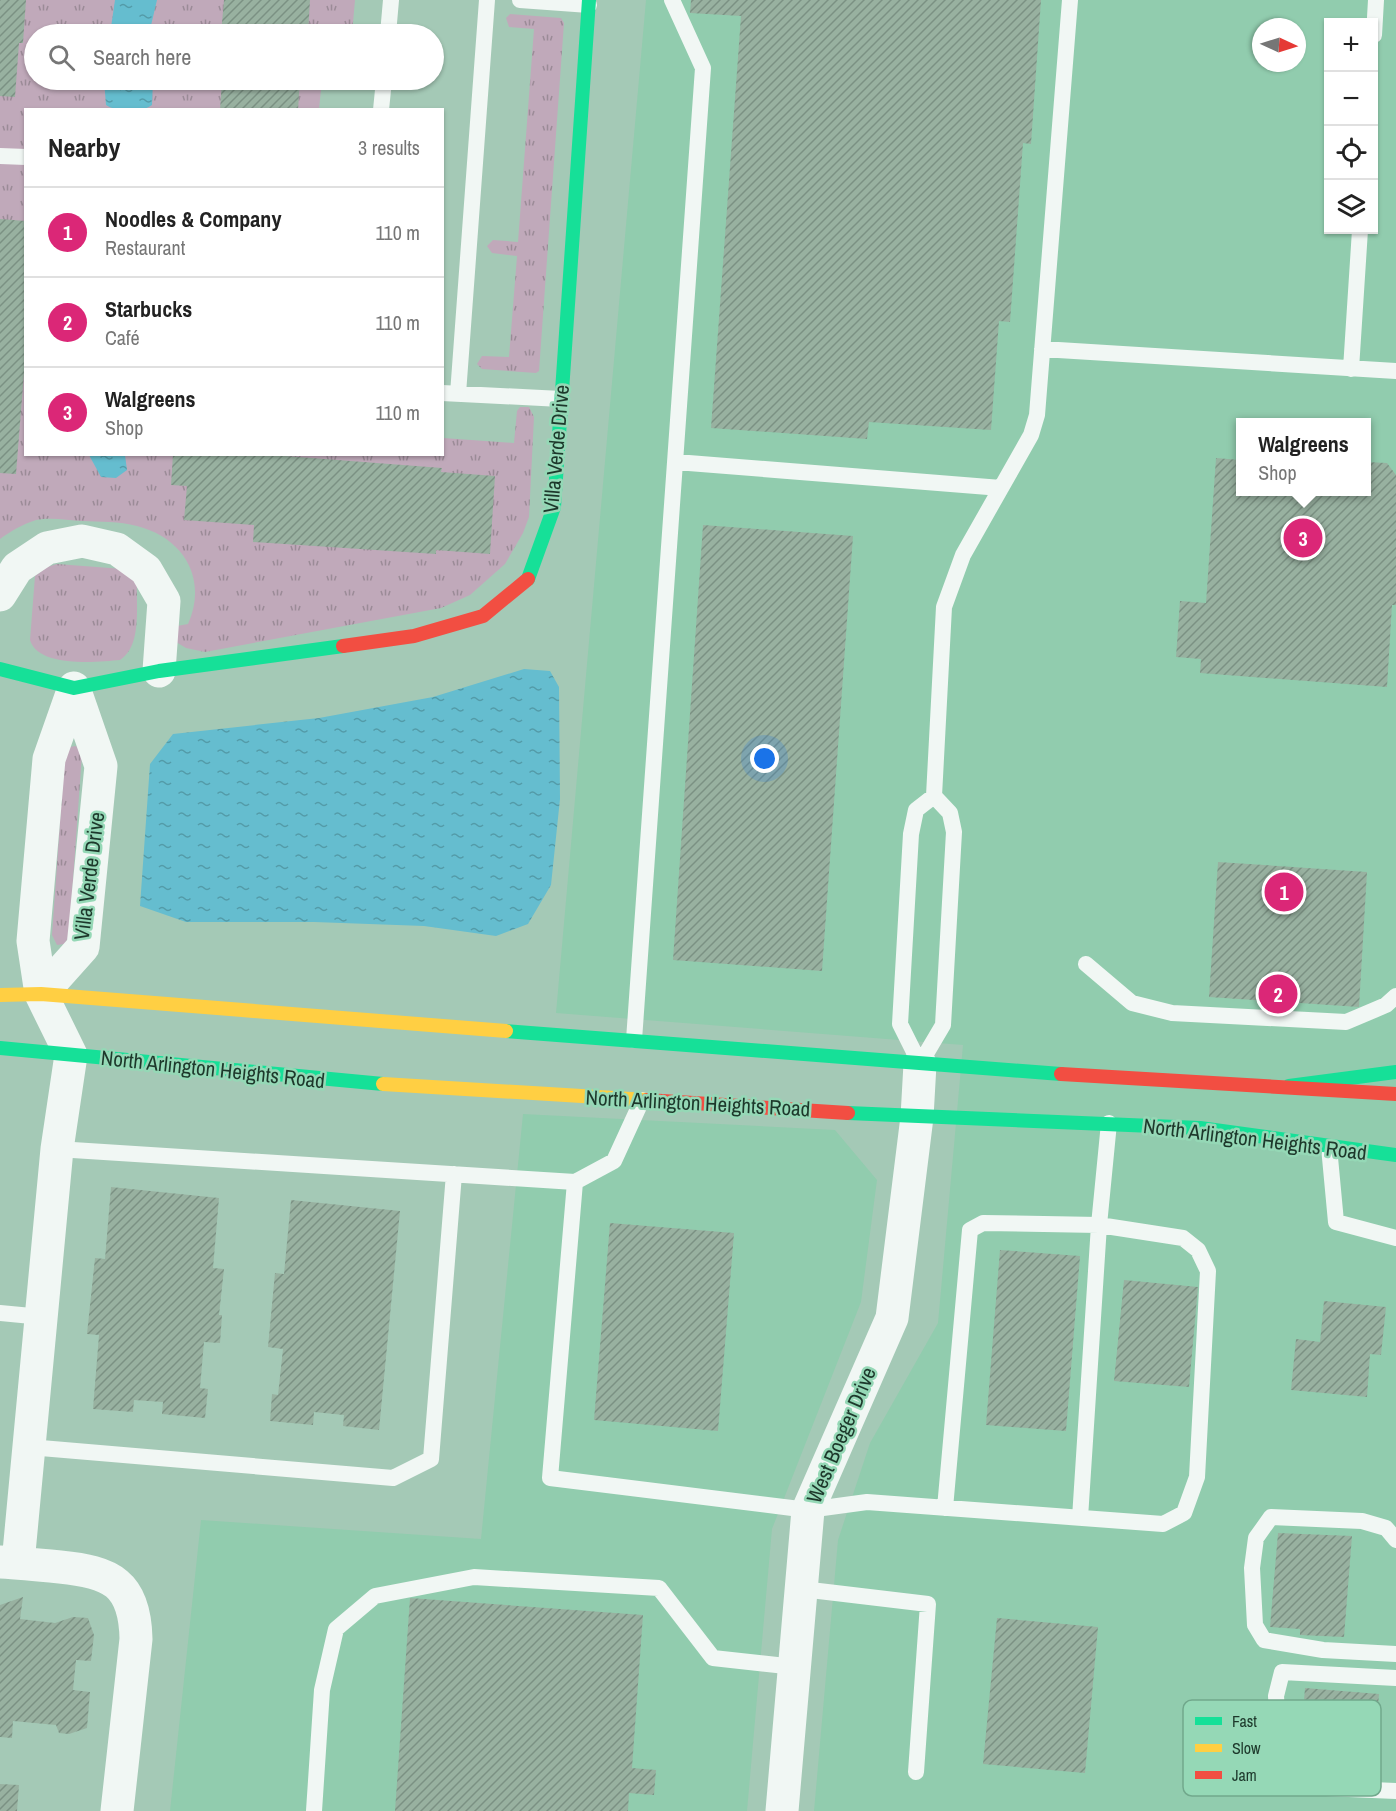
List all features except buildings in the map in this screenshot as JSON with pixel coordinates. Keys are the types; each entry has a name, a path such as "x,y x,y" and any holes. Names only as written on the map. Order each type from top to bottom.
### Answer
{"main road":[{"name":"Villa Verde Drive","path":"0,669 74,688 159,671 414,636 483,616 531,577 554,507 589,2"},
{"path":"0,995 41,994 920,1064 1396,1094"},
{"name":"North Arlington Heights Road","path":"0,1048 339,1081 917,1116 1200,1128 1396,1155"},
{"path":"1289,1086 1396,1072"}],"street":[{"path":"0,595 17,568 46,548 82,541 117,549 146,570 164,601 159,671"},
{"name":"Villa Verde Drive","path":"0,654 0,669"},
{"path":"74,688 49,759 33,941 41,994 71,1055 57,1149 29,1447 9,1562 95,1570 112,1579 129,1602 135,1619 136,1639 117,1811"},
{"name":"Villa Verde Drive","path":"41,994 83,947 101,766 74,688"},
{"name":"West Boeger Drive","path":"782,1811 808,1510 892,1318 917,1116 920,1064"}],"lane":[{"path":"389,24 391,0"},
{"path":"488,0 450,393 561,399"},
{"path":"520,0 589,2"},
{"path":"634,1040 702,68 672,0"},
{"path":"920,1064 943,1024 953,844 950,813 934,796 944,607 963,555 1031,435 1037,415 1070,0"},
{"path":"1375,18 1376,0"},
{"path":"381,108 383,90"},
{"path":"0,156 24,157"},
{"path":"1351,369 1360,234"},
{"path":"1042,349 1396,371"},
{"path":"675,462 1001,488"},
{"path":"920,1064 900,1024 911,834 916,810 934,796"},
{"path":"1086,964 1132,1003 1172,1013 1346,1022 1386,1005 1396,996"},
{"path":"57,1149 575,1182 614,1161 642,1100"},
{"path":"1080,1518 1108,1123"},
{"path":"1329,1147 1336,1222 1396,1238"},
{"path":"29,1447 393,1478 431,1459 454,1174"},
{"path":"575,1182 550,1478 808,1510 867,1502 945,1508 1163,1524 1184,1513 1197,1477 1208,1271 1198,1250 1183,1238 1099,1225 983,1223 970,1230 945,1508"},
{"path":"0,1313 42,1317"},
{"path":"1396,1540 1386,1528 1362,1521 1271,1516 1256,1538 1252,1568 1255,1625 1264,1640 1323,1650 1396,1654"},
{"path":"314,1811 322,1690 336,1629 375,1596 474,1577 659,1588 713,1658 795,1667"},
{"path":"802,1589 928,1604 916,1772"},
{"path":"1276,1700 1282,1672 1396,1673"},
{"path":"1381,1790 1396,1791"}],"shaded area":[{"path":"646,0 1396,0 1396,1811 814,1811 838,1540 870,1443 938,1323 963,1045 556,1013"},
{"path":"523,1114 835,1130 877,1180 861,1302 772,1529 747,1811 170,1811 201,1520 481,1539"}],"green space":[{"path":"0,0 355,0 353,24 24,24 24,90 321,90 319,108 24,108 24,456 444,456 444,438 514,443 517,411 520,407 529,407 534,417 529,517 523,533 505,564 470,595 441,608 205,652 186,648 176,642 177,626 188,624 193,607 195,591 193,576 179,550 154,532 123,523 47,519 26,524 0,539"},
{"path":"510,14 561,18 564,23 539,371 536,373 482,369 477,364 482,356 509,357 517,256 492,253 487,246 493,240 518,242 534,29 509,27 506,18"},
{"path":"57,564 123,569 137,584 135,636 127,654 120,660 70,661 44,655 35,649 30,640 35,576 47,567"},
{"path":"76,746 82,754 69,937 64,944 57,945 52,935 65,751 69,747"}],"water":[{"path":"115,0 157,0 151,24 111,24"},
{"path":"105,90 153,90 152,105 148,108 114,108 106,105"},
{"path":"90,456 125,456 127,470 116,478 101,477"},
{"path":"524,669 550,671 559,687 560,799 551,885 528,924 496,936 424,926 314,922 186,922 140,906 150,764 173,734 319,718 433,697"}],"traffic: fast":[{"path":"528,579 554,507 589,0"},
{"path":"0,669 74,688 159,671 343,646"},
{"path":"506,1031 1061,1074"},
{"path":"0,1048 383,1084"},
{"path":"1289,1086 1396,1072"},
{"path":"848,1113 1200,1128 1396,1155"}],"traffic: slow":[{"path":"0,995 41,994 506,1031"},
{"path":"383,1084 647,1100"}],"traffic: jam":[{"path":"343,646 414,636 483,616 528,579"},
{"path":"1061,1074 1396,1094"},
{"path":"647,1100 848,1113"}],"place":[{"name":"Walgreens","path":"1303,538"},
{"name":"Noodles & Company","path":"1284,892"},
{"name":"Starbucks","path":"1278,994"}]}
